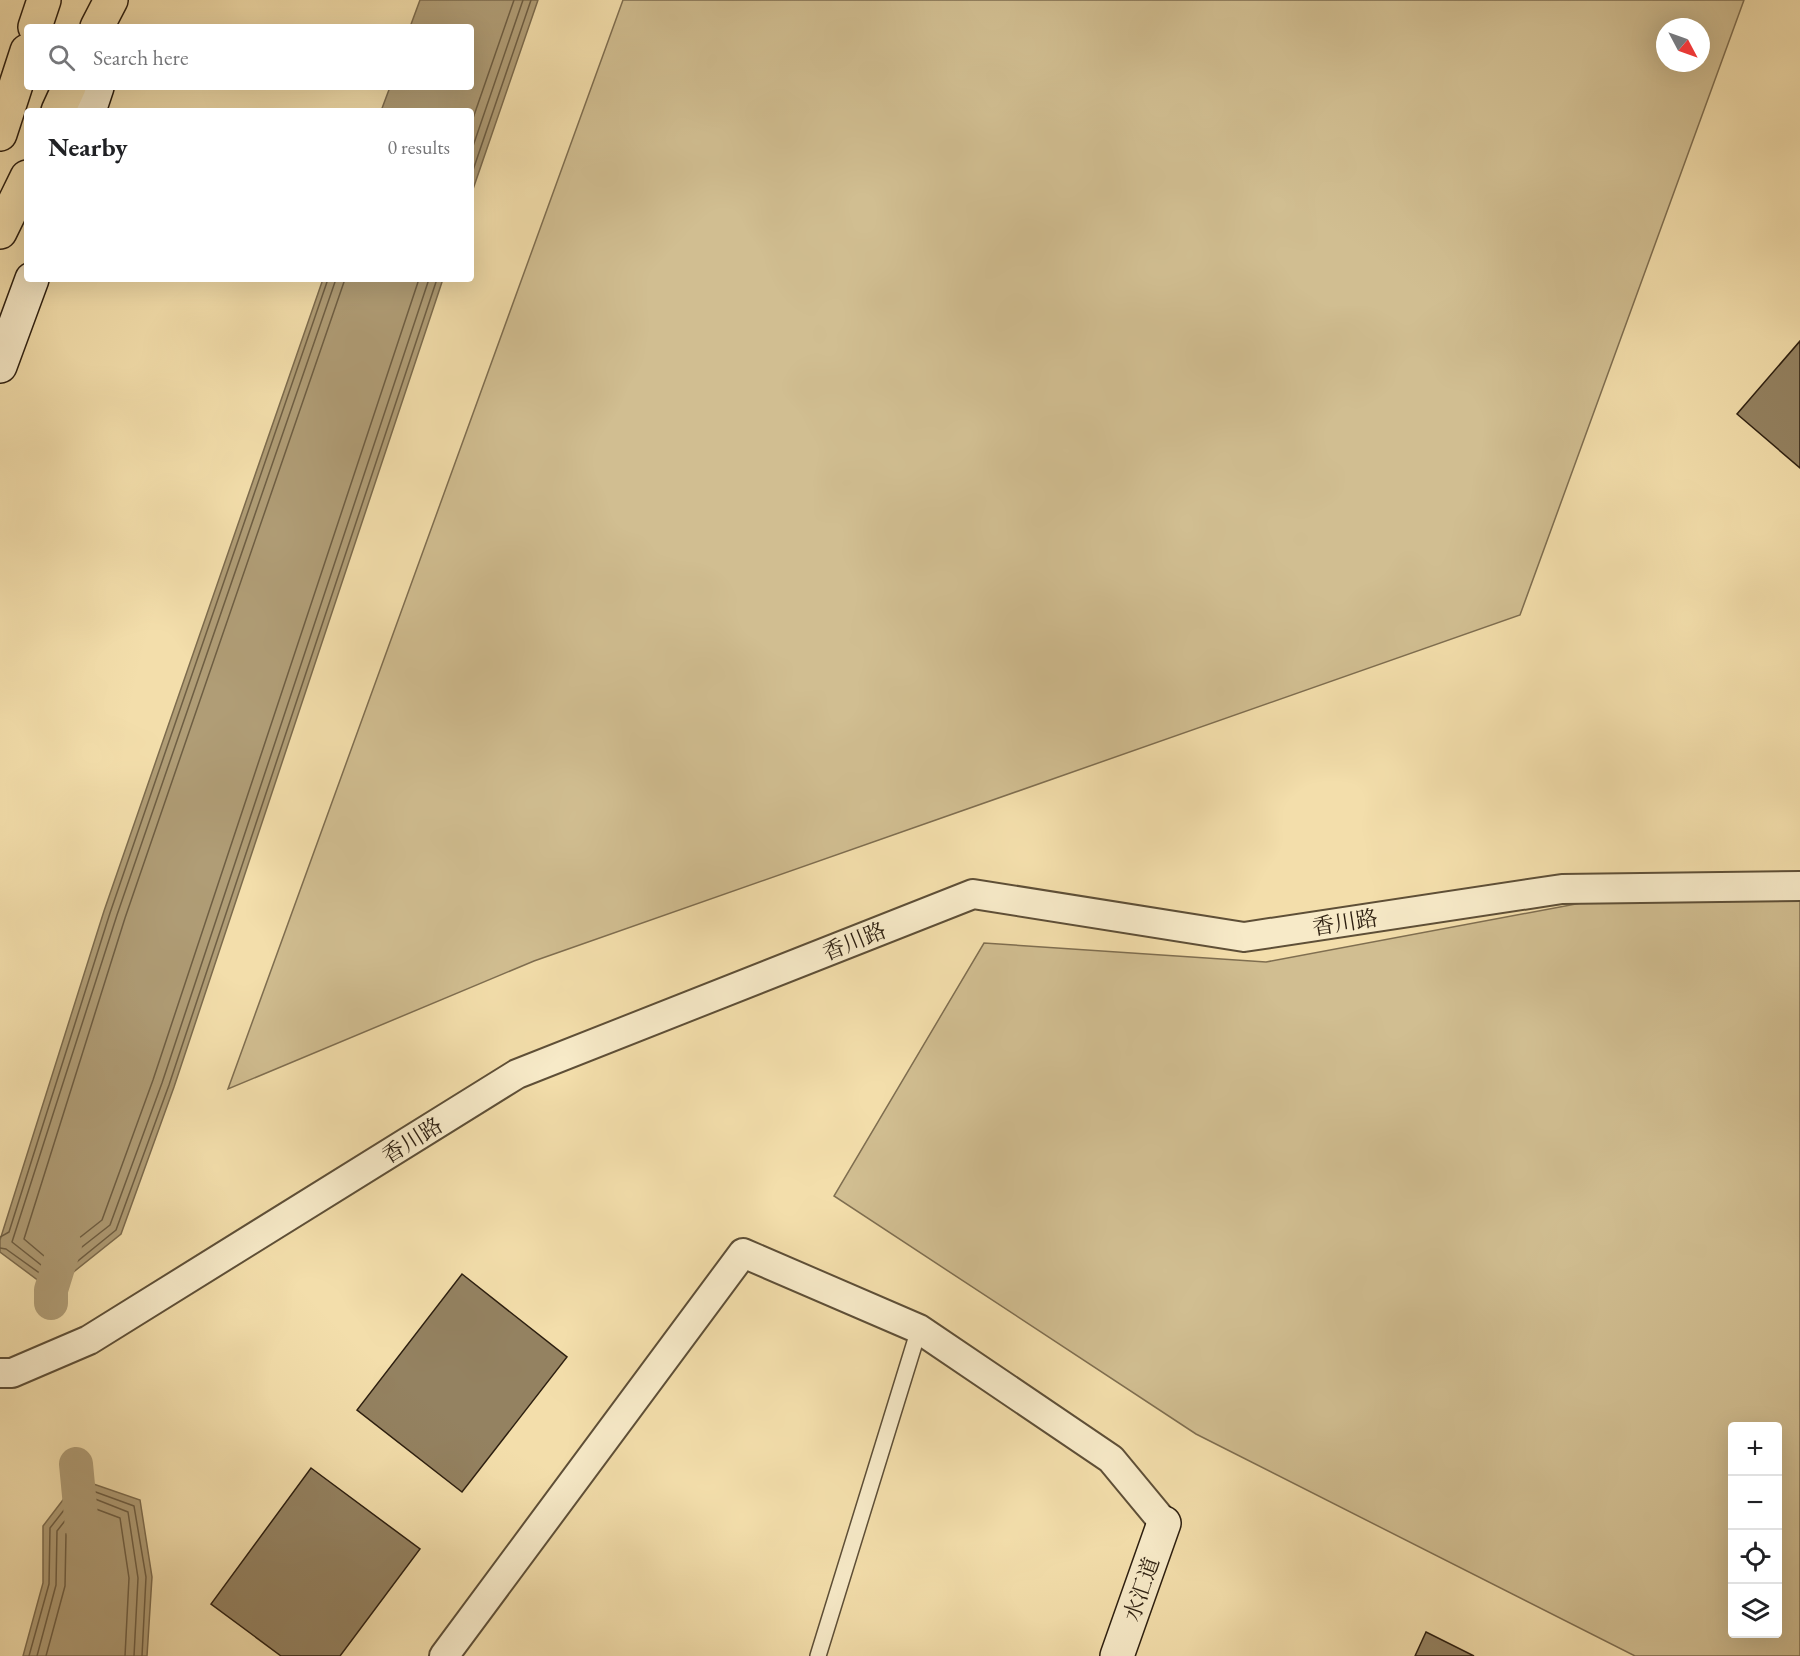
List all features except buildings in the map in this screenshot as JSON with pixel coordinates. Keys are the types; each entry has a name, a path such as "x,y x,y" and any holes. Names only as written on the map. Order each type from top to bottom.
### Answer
{"highway":[{"path":"36,24 44,0"},
{"path":"99,24 111,0"},
{"path":"0,134 24,60"},
{"path":"59,108 68,90"},
{"path":"0,232 24,183"}],"street":[{"path":"113,24 119,0"},
{"path":"90,108 96,90"},
{"path":"0,366 31,282"},
{"name":"香川路","path":"0,1373 12,1372 89,1340 517,1074 973,894 1244,937 1562,889 1800,886"},
{"path":"444,1656 743,1253 919,1329 1112,1459 1164,1522"},
{"name":"水汇道","path":"1117,1656 1164,1522"}],"lane":[{"path":"818,1656 919,1329"}],"shaded area":[{"path":"623,0 1744,0 1520,615 534,961 228,1089"},
{"path":"1800,899 1800,1656 1635,1656 1196,1434 834,1196 984,943 1266,962 1597,900"}],"water":[{"path":"420,0 538,0 474,186 474,108 382,108 389,90 474,90 474,24 411,24"},
{"path":"322,282 442,282 174,1087 121,1234 51,1290 0,1252 0,1240 104,911"},
{"path":"79,1479 140,1500 152,1577 147,1656 23,1656 43,1583 43,1526"}],"waterway":[{"path":"51,1303 51,1290 65,1245"},
{"path":"76,1464 82,1527"}]}
